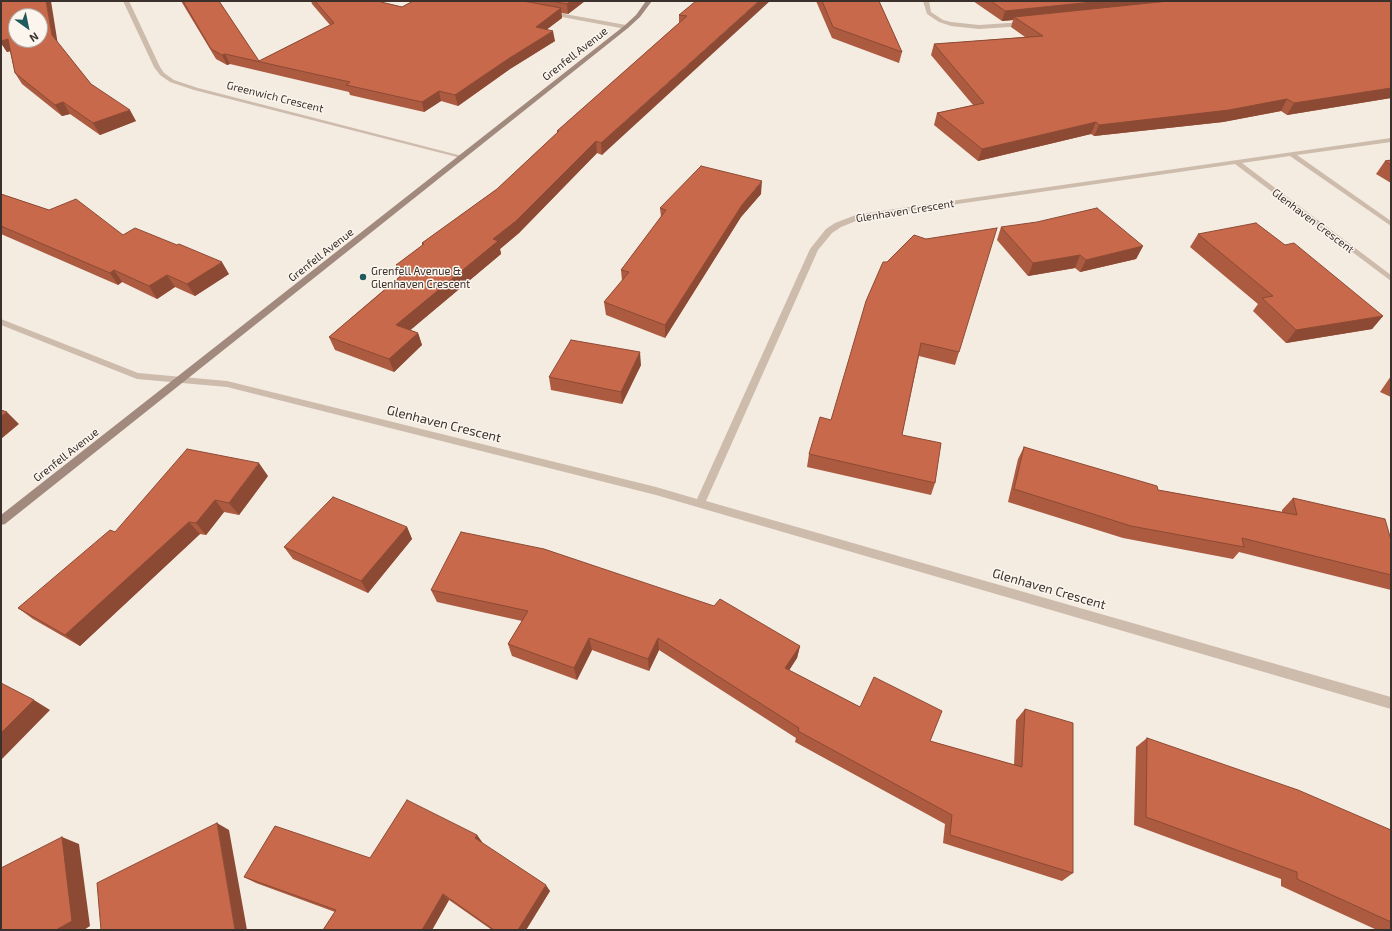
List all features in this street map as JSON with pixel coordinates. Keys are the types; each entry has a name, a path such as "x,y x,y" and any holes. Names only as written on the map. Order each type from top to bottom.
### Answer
{"street":[{"name":"Greenwich Crescent","path":"126,1 157,67 162,74 172,81 196,89 463,157"},
{"name":"Grenfell Avenue","path":"1,521 626,27 638,16 649,1"},
{"path":"926,1 929,13 941,21 951,24 989,27 1029,23"},
{"path":"540,11 626,27"},
{"name":"Glenhaven Crescent","path":"700,503 814,249 829,231 847,221 874,214 1391,140"},
{"path":"1292,155 1391,224"},
{"name":"Glenhaven Crescent","path":"1236,162 1391,279"},
{"path":"1,322 137,376 179,379"},
{"name":"Glenhaven Crescent","path":"179,379 227,384 700,503 1391,703"}],"building":[{"path":"1,1 46,1 47,8 8,8 8,39 1,41"},
{"path":"183,1 219,1 259,61 334,23 315,1 379,1 402,7 413,1 523,1 561,8 536,27 553,31 455,95 439,91 422,102 346,85 350,82 225,54 222,55 211,49"},
{"path":"551,1 571,1 567,4"},
{"path":"696,1 759,1 601,143 596,141 516,221 493,239 498,241 396,325 418,333 389,359 329,337 408,270 396,265 424,244 422,243 497,189 559,131 557,131 687,16 679,15"},
{"path":"822,1 879,1 902,52 833,27"},
{"path":"991,1 1102,1 1005,11"},
{"path":"1169,1 1391,1 1391,88 1294,103 1287,99 1229,110 1099,125 1096,122 982,149 937,113 984,103 934,44 1043,36 1014,17"},
{"path":"48,12 52,35 91,84 130,110 93,123 63,102 55,105 15,73 10,48 48,48"},
{"path":"1391,160 1391,165 1385,161"},
{"path":"701,166 762,181 742,205 665,325 604,302 629,272 621,270 666,210 660,208"},
{"path":"1,194 49,210 76,199 123,235 135,228 222,262 187,284 167,275 149,286 114,270 110,273 1,226"},
{"path":"1097,208 1143,246 1086,260 1080,255 1033,263 1001,227 1037,222"},
{"path":"1256,223 1285,245 1294,243 1383,316 1296,330 1262,298 1273,296 1198,234"},
{"path":"997,228 959,352 921,343 902,435 941,443 935,483 809,454 820,417 831,420 866,301 883,262 887,262 914,235 926,239"},
{"path":"571,340 640,352 621,392 549,377"},
{"path":"1,410 7,412 1,416"},
{"path":"1024,447 1157,486 1158,490 1297,515 1293,498 1385,519 1391,540 1391,575 1242,538 1244,547 1131,526 1014,489"},
{"path":"187,449 259,463 229,503 215,500 196,523 189,522 65,635 18,608 110,530 115,532"},
{"path":"333,497 407,527 361,581 284,547"},
{"path":"461,532 544,549 714,606 720,599 800,646 785,668 860,707 874,677 942,711 930,741 1022,767 1025,709 1073,723 1073,873 950,835 952,815 798,731 799,728 658,638 648,659 589,638 574,668 508,644 528,611 431,590"},
{"path":"1,683 34,700 1,733"},
{"path":"1147,738 1298,790 1391,830 1391,922 1297,879 1297,872 1146,817"},
{"path":"407,800 477,835 475,838 546,885 518,930 494,930 443,894 422,930 323,930 336,910 244,877 275,826 370,858"},
{"path":"217,823 235,930 101,930 97,883"},
{"path":"62,837 72,921 56,930 1,930 1,868"}],"place":[{"name":"Grenfell Avenue & Glenhaven Crescent","path":"363,277"}]}
